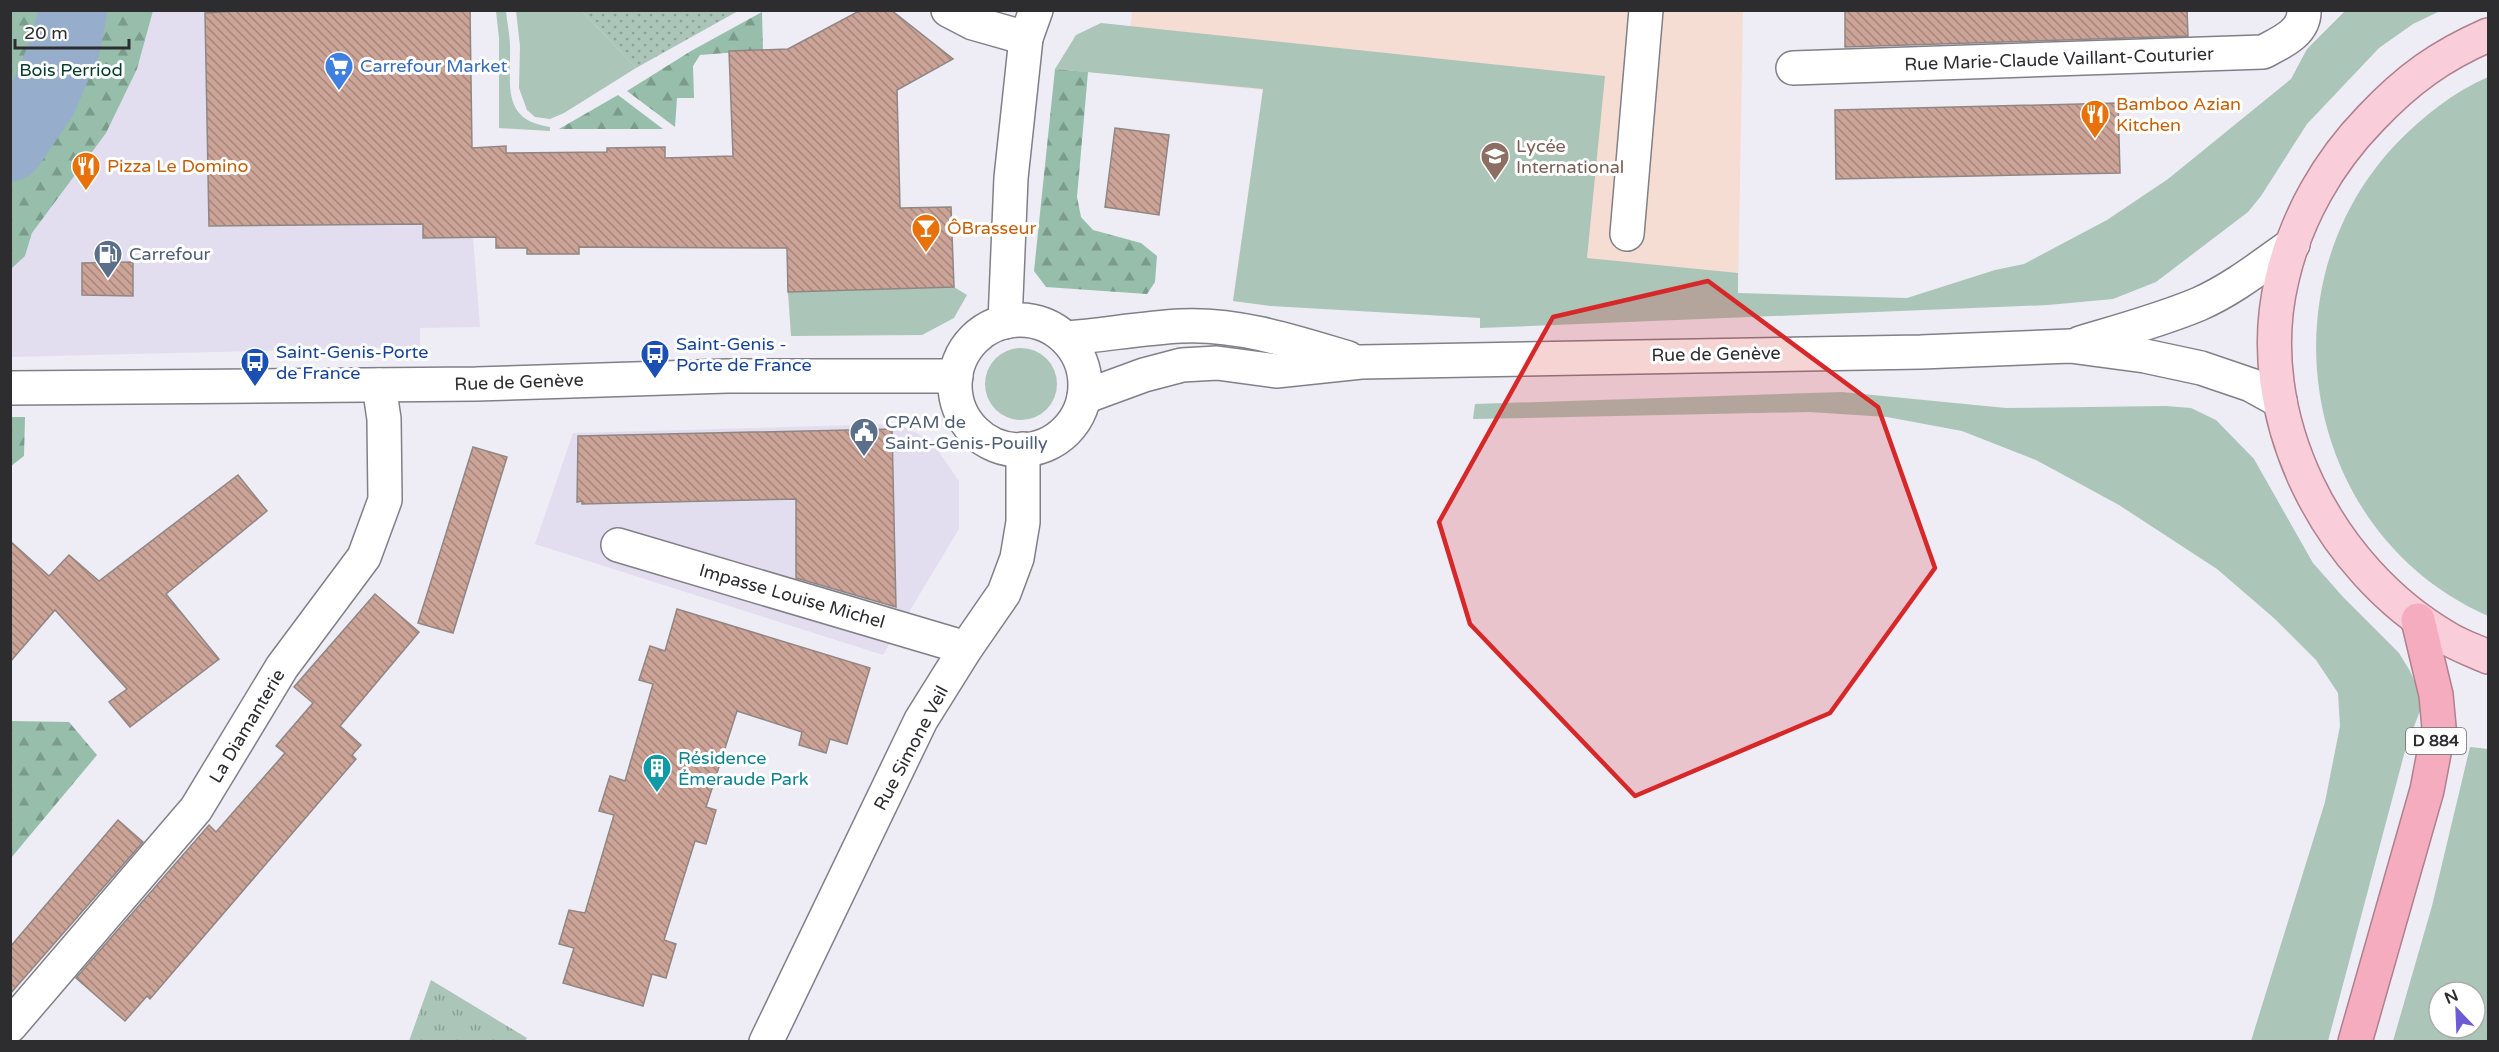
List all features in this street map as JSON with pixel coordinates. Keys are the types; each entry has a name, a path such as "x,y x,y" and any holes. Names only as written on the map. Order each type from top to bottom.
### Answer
{"highway":[{"name":"D 884","path":"2355,1041 2427,790 2439,727 2436,695 2418,620"}],"main road":[{"path":"2488,35 2458,48 2403,85 2356,134 2330,166 2312,199 2293,244 2282,279 2277,320 2276,361 2280,401 2290,438 2308,486 2331,528 2369,577 2418,620 2449,640 2488,657"}],"street":[{"path":"948,10 984,27 1031,24 1011,178 1005,322"},
{"path":"1628,234 1646,10"},
{"name":"Rue Marie-Claude Vaillant-Couturier","path":"1793,68 2263,52 2291,37 2305,18 2304,10"},
{"name":"Rue de Genève","path":"2070,346 2138,326 2200,303 2245,278 2293,244"},
{"path":"1021,320 1037,322 1066,338 1082,365 1085,381 1080,411 1063,433 1051,442 1023,449 1007,448 992,443 978,434 967,422 955,392 956,376 964,352 972,341 993,326 1021,320"},
{"name":"Rue de Genève","path":"1066,338 1182,326 1216,327 1281,338 1361,362"},
{"name":"Rue de Genève","path":"1084,397 1144,375 1182,365 1217,363 1276,371 1361,362 1921,352 2070,346 2145,356 2201,368 2251,385 2280,401"},
{"name":"Rue de Genève","path":"10,388 379,385 727,376 956,376"},
{"name":"La Diamanterie","path":"10,1026 196,809 282,667 364,557 385,500 384,418 379,385"},
{"name":"Rue Simone Veil","path":"766,1041 921,720 1004,593 1017,558 1023,522 1023,449"},
{"name":"Impasse Louise Michel","path":"618,545 966,648"}],"highlighted area":[{"path":"1708,281 1878,407 1935,568 1830,713 1635,796 1470,624 1439,522 1553,317"}],"shaded area":[{"path":"153,11 470,11 473,237 480,327 420,328 420,347 11,357 11,269 25,256 32,233 137,69"},
{"name":"Lycée International","path":"1132,11 1743,11 1738,293 1271,306 1233,301 1263,90 1125,76"},
{"path":"897,424 930,439 959,481 959,529 883,655 535,544 573,433"}],"green space":[{"name":"Bois Perriod","path":"11,10 153,11 137,69 106,133 32,233 25,256 11,269"},
{"path":"496,11 506,11 510,42 510,87 516,109 523,117 534,123 550,127 550,131 499,128 499,38"},
{"path":"516,11 582,11 636,68 564,113 550,119 535,117 527,110 519,88 520,46"},
{"path":"582,11 738,11 636,68"},
{"name":"Lycée International","path":"2345,11 2440,11 2413,24 2379,48 2307,124 2261,196 2248,212 2156,282 2113,299 2048,305 1480,328 1480,318 1271,306 1233,301 1263,89 1055,69 1076,35 1101,23 1605,76 1587,258 1738,273 1738,293 1907,298 1995,270 2024,264 2107,220 2168,179 2291,79 2307,49"},
{"path":"762,12 763,50 700,55 693,66 694,98 677,98 675,127 627,91 691,51"},
{"path":"1055,69 1088,72 1077,197 1081,217 1093,230 1141,243 1157,256 1155,282 1147,294 1046,287 1034,271"},
{"path":"2488,77 2488,616 2425,578 2376,528 2342,469 2321,403 2316,335 2327,266 2354,201 2407,133 2451,97"},
{"path":"618,95 663,129 559,129"},
{"path":"954,287 967,295 954,318 922,335 791,336 788,292"},
{"path":"1021,348 1041,354 1051,364 1057,384 1051,404 1041,414 1021,420 1001,414 991,404 985,384 991,364 1001,354"},
{"path":"1842,392 2006,408 2166,406 2191,408 2216,420 2254,459 2313,563 2399,653 2418,689 2420,711 2406,747 2328,1041 2251,1041 2325,802 2340,726 2338,693 2316,660 2275,619 2217,569 2119,505 2036,460 1962,431 1887,417 1809,412 1473,419 1475,404"},
{"path":"11,417 25,417 24,456 11,466"},
{"path":"11,721 69,722 97,755 11,858"},
{"path":"2470,747 2488,749 2488,1041 2393,1041 2432,906"},
{"path":"431,980 527,1038 525,1041 409,1041"}],"building":[{"path":"252,10 470,10 472,148 506,146 506,153 607,152 607,148 665,147 665,158 733,156 729,51 788,49 861,10 891,10 953,59 897,90 900,208 951,207 954,287 788,292 787,248 579,247 579,254 527,254 527,248 496,248 496,237 423,238 423,224 209,226 205,13"},
{"path":"1845,10 2187,10 2188,36 1845,47"},
{"path":"2118,103 2120,173 1836,179 1835,110"},
{"path":"1115,128 1169,135 1159,215 1105,207"},
{"name":"Carrefour","path":"133,262 133,296 82,295 82,263"},
{"path":"892,429 896,607 796,578 796,499 582,504 582,501 577,502 578,436"},
{"path":"473,447 507,457 453,633 418,623"},
{"path":"238,475 267,511 166,594 219,659 130,727 109,702 127,689 55,610 10,662 10,541 49,576 69,555 99,581"},
{"path":"375,594 419,632 340,726 361,745 352,755 356,759 150,999 147,996 125,1021 76,978 209,825 216,832 285,753 276,746 313,703 294,687"},
{"path":"677,609 870,668 847,744 830,739 826,753 799,745 802,732 737,711 706,807 716,810 706,844 695,841 664,940 676,944 666,978 652,974 643,1006 563,983 574,948 559,944 569,910 585,913 614,815 599,811 610,776 625,781 653,684 639,680 650,646 665,651"},
{"path":"118,820 143,842 10,994 10,947"}],"waterway":[{"path":"10,147 43,98 66,45 73,10"}],"place":[{"name":"Carrefour Market","path":"339,92"},
{"name":"Bamboo Azian Kitchen","path":"2095,140"},
{"name":"Lycée International","path":"1495,182"},
{"name":"Pizza Le Domino","path":"86,192"},
{"name":"ÔBrasseur","path":"926,254"},
{"name":"Carrefour","path":"108,280"},
{"name":"Saint-Genis - Porte de France","path":"655,380"},
{"name":"Saint-Genis-Porte de France","path":"255,388"},
{"name":"CPAM de Saint-Genis-Pouilly","path":"864,458"},
{"name":"Résidence Émeraude Park","path":"657,794"}]}
